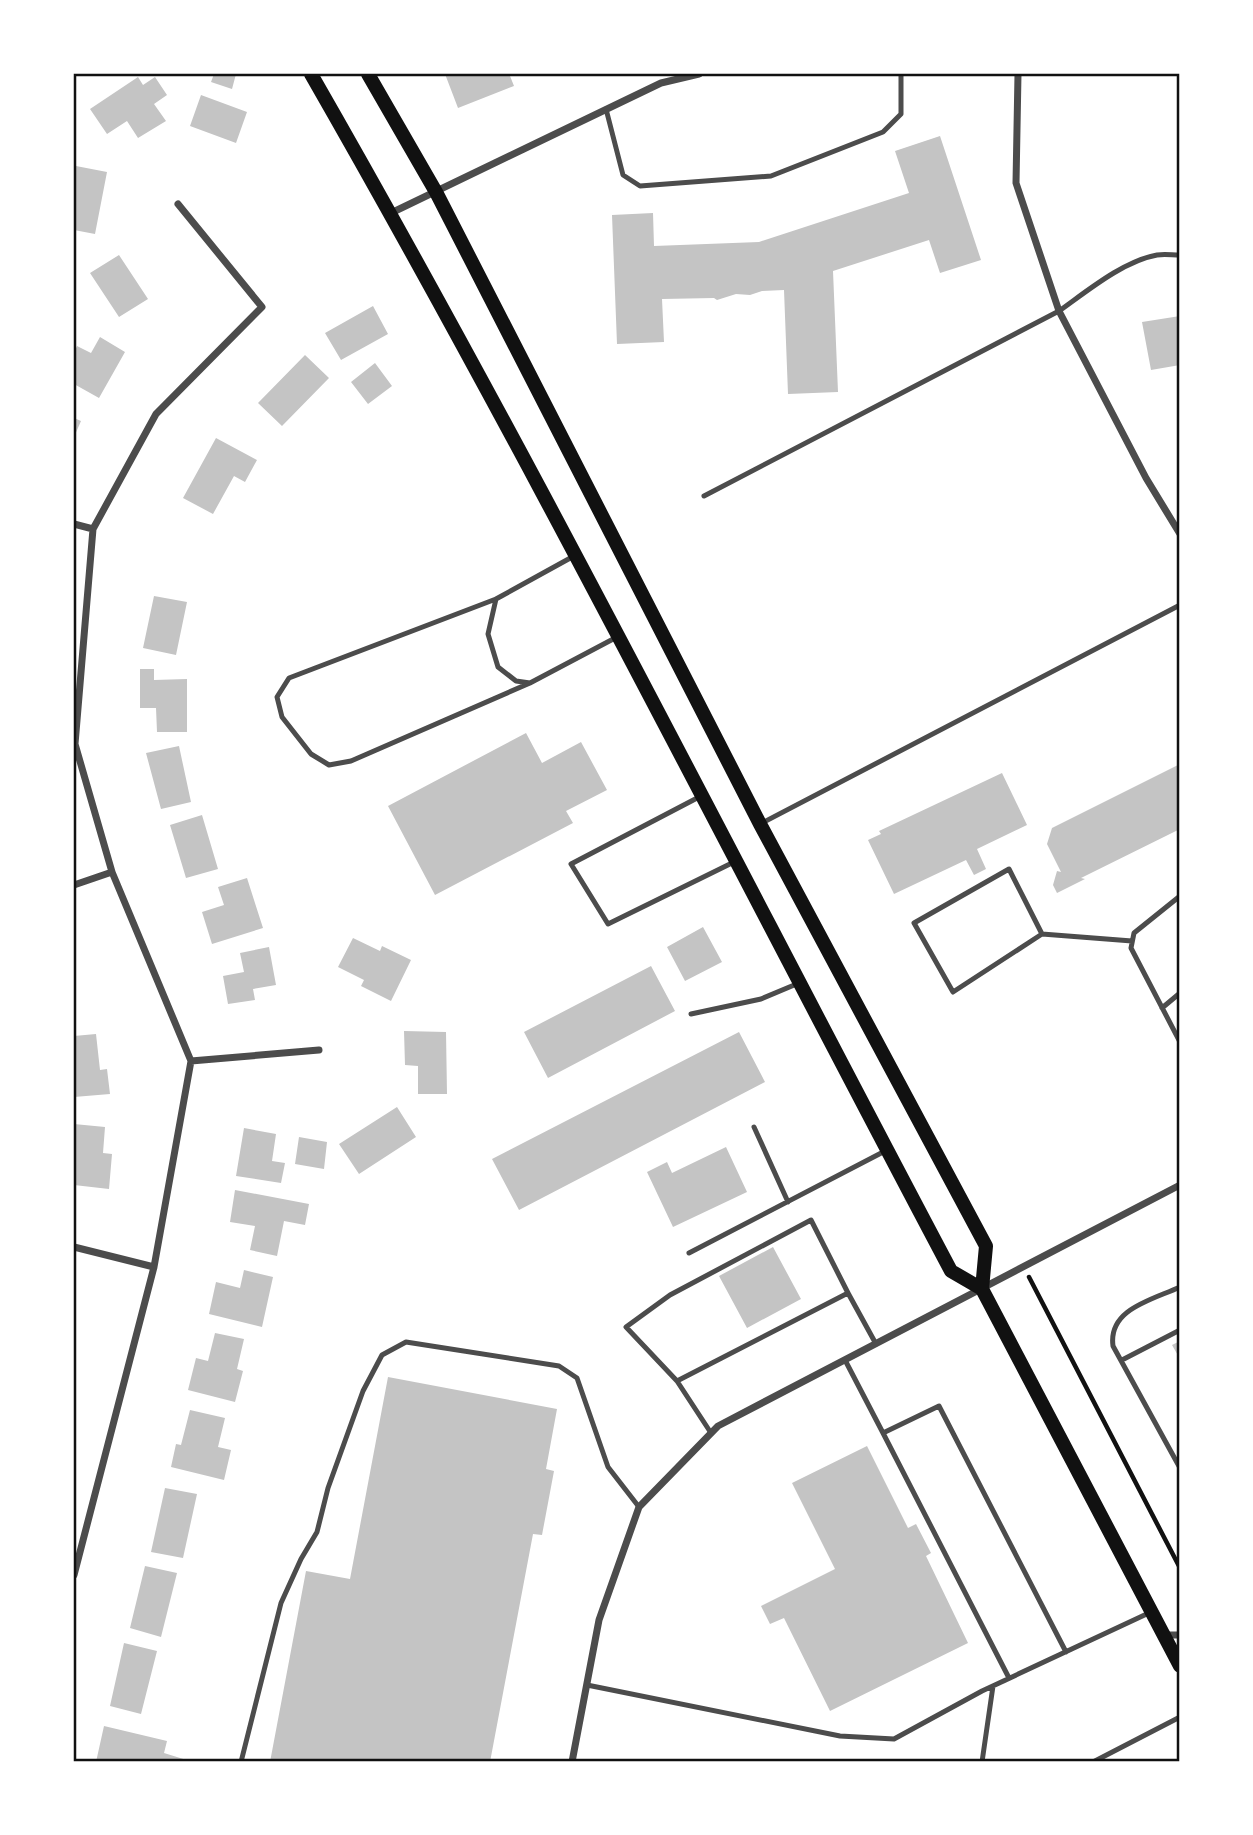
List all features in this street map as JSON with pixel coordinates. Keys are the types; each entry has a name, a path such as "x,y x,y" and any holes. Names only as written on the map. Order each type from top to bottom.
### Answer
{"main road":[{"path":"311,74 391,213 575,556 951,1271 982,1289 1180,1667"},
{"path":"368,74 436,192 760,824 986,1246 982,1289"}],"street":[{"path":"659,74 661,83"},
{"path":"391,213 661,83 699,74"},
{"path":"1018,74 1016,183 1059,311 1146,478 1180,534"},
{"path":"74,1575 154,1267 191,1061 112,872 75,744 93,529 156,414 262,307 178,204"},
{"path":"74,524 93,529"},
{"path":"74,885 112,872"},
{"path":"191,1061 319,1050"},
{"path":"572,1762 599,1620 639,1507 718,1426 1180,1185"},
{"path":"74,1247 154,1267"},
{"path":"1163,1635 1180,1635"}],"lane":[{"path":"606,109 623,176 640,186 771,176 883,132 901,114 901,74"},
{"path":"704,496 1059,311 1126,267 1157,255 1180,255"},
{"path":"575,556 496,599 289,678 277,697 282,717 311,754 329,765 351,761 530,683 617,637"},
{"path":"496,599 488,634 498,667 516,681 530,683"},
{"path":"760,824 1180,605"},
{"path":"701,796 571,864 608,924 735,861"},
{"path":"1042,934 1009,869 914,923 953,992 1042,934 1132,942"},
{"path":"1180,896 1134,933 1131,948 1180,1042"},
{"path":"691,1014 761,999 799,983"},
{"path":"1162,1008 1180,993"},
{"path":"754,1127 788,1202"},
{"path":"689,1253 887,1150"},
{"path":"711,1433 677,1381 626,1327 670,1295 811,1220 876,1344"},
{"path":"1180,1287 1123,1313 1112,1336 1113,1346 1180,1468"},
{"path":"677,1381 848,1293"},
{"path":"1122,1360 1180,1330"},
{"path":"241,1762 281,1603 317,1532 328,1488 363,1391 382,1355 406,1342 559,1366 577,1378 608,1467 639,1507"},
{"path":"845,1360 1009,1678"},
{"path":"883,1433 939,1406 1066,1651"},
{"path":"587,1685 840,1736 894,1739 1009,1678 1151,1612"},
{"path":"982,1762 993,1686"},
{"path":"1093,1762 1180,1717"},
{"path":"1111,1754 1117,1762"}],"path":[{"path":"1024,1267 1180,1568"}],"building":[{"path":"214,74 236,74 232,89 211,82"},
{"path":"445,74 517,74 510,76 514,86 458,108"},
{"path":"138,77 143,85 155,77 167,95 154,104 166,121 138,138 127,121 107,134 90,109"},
{"path":"201,95 247,112 236,143 190,126"},
{"path":"940,136 981,260 940,273 929,240 833,271 838,392 788,394 784,290 762,291 750,295 736,294 717,300 662,299 664,342 617,344 612,215 653,213 654,246 759,242 909,193 895,151"},
{"path":"76,166 107,172 95,234 74,230"},
{"path":"119,255 148,299 119,317 90,273"},
{"path":"373,306 388,334 341,360 325,333"},
{"path":"1180,316 1180,365 1151,370 1142,322"},
{"path":"100,337 125,352 99,398 74,384 74,353 77,346 91,353"},
{"path":"305,355 329,378 282,426 258,403"},
{"path":"375,363 392,386 368,404 351,382"},
{"path":"74,418 81,421 74,437"},
{"path":"216,438 257,460 245,482 234,476 213,514 183,498"},
{"path":"154,596 187,602 176,655 143,648"},
{"path":"140,669 154,669 154,680 187,679 187,732 157,732 156,708 140,708"},
{"path":"526,733 542,763 581,742 607,790 566,811 573,823 435,895 388,806"},
{"path":"179,746 191,802 161,809 146,753"},
{"path":"1180,764 1180,829 1081,878 1085,879 1057,893 1053,885 1057,871 1061,872 1047,844 1052,828"},
{"path":"1002,773 1027,825 977,849 986,869 974,875 966,860 894,894 868,840 881,834 879,831"},
{"path":"202,815 218,869 186,878 170,825"},
{"path":"247,878 263,928 212,944 202,912 224,905 218,887"},
{"path":"703,927 722,962 685,981 667,947"},
{"path":"353,938 380,951 382,946 411,960 391,1001 361,986 364,980 338,967"},
{"path":"269,947 276,985 253,989 255,1000 228,1004 223,976 244,972 240,953"},
{"path":"651,966 675,1011 548,1078 524,1032"},
{"path":"404,1031 446,1032 447,1094 418,1094 418,1066 405,1065"},
{"path":"739,1032 765,1082 519,1210 492,1159"},
{"path":"96,1034 100,1070 107,1069 110,1094 74,1097 74,1036"},
{"path":"397,1107 416,1137 359,1174 339,1144"},
{"path":"74,1124 105,1127 103,1153 112,1154 109,1189 74,1185"},
{"path":"244,1128 276,1134 272,1161 285,1163 281,1183 236,1176"},
{"path":"299,1137 327,1142 324,1169 295,1164"},
{"path":"726,1147 747,1192 673,1227 647,1172 667,1162 672,1173"},
{"path":"235,1190 309,1204 305,1225 284,1221 277,1256 250,1250 255,1226 230,1222"},
{"path":"773,1247 801,1299 747,1328 719,1276"},
{"path":"244,1270 273,1277 262,1327 209,1314 216,1282 240,1288"},
{"path":"215,1333 244,1339 237,1369 243,1371 235,1402 188,1390 196,1358 208,1361"},
{"path":"1180,1341 1180,1359 1172,1345"},
{"path":"388,1377 557,1409 546,1469 554,1471 542,1535 533,1534 490,1762 270,1762 306,1571 350,1579"},
{"path":"190,1410 225,1418 218,1447 231,1450 224,1480 171,1467 176,1444 181,1445"},
{"path":"867,1446 908,1528 916,1524 931,1553 926,1556 968,1643 830,1711 784,1618 770,1624 761,1606 835,1569 792,1483"},
{"path":"165,1488 197,1494 183,1558 151,1552"},
{"path":"145,1566 177,1573 161,1637 130,1628"},
{"path":"124,1643 157,1651 141,1714 110,1706"},
{"path":"104,1726 167,1741 164,1753 193,1762 96,1762"}]}
